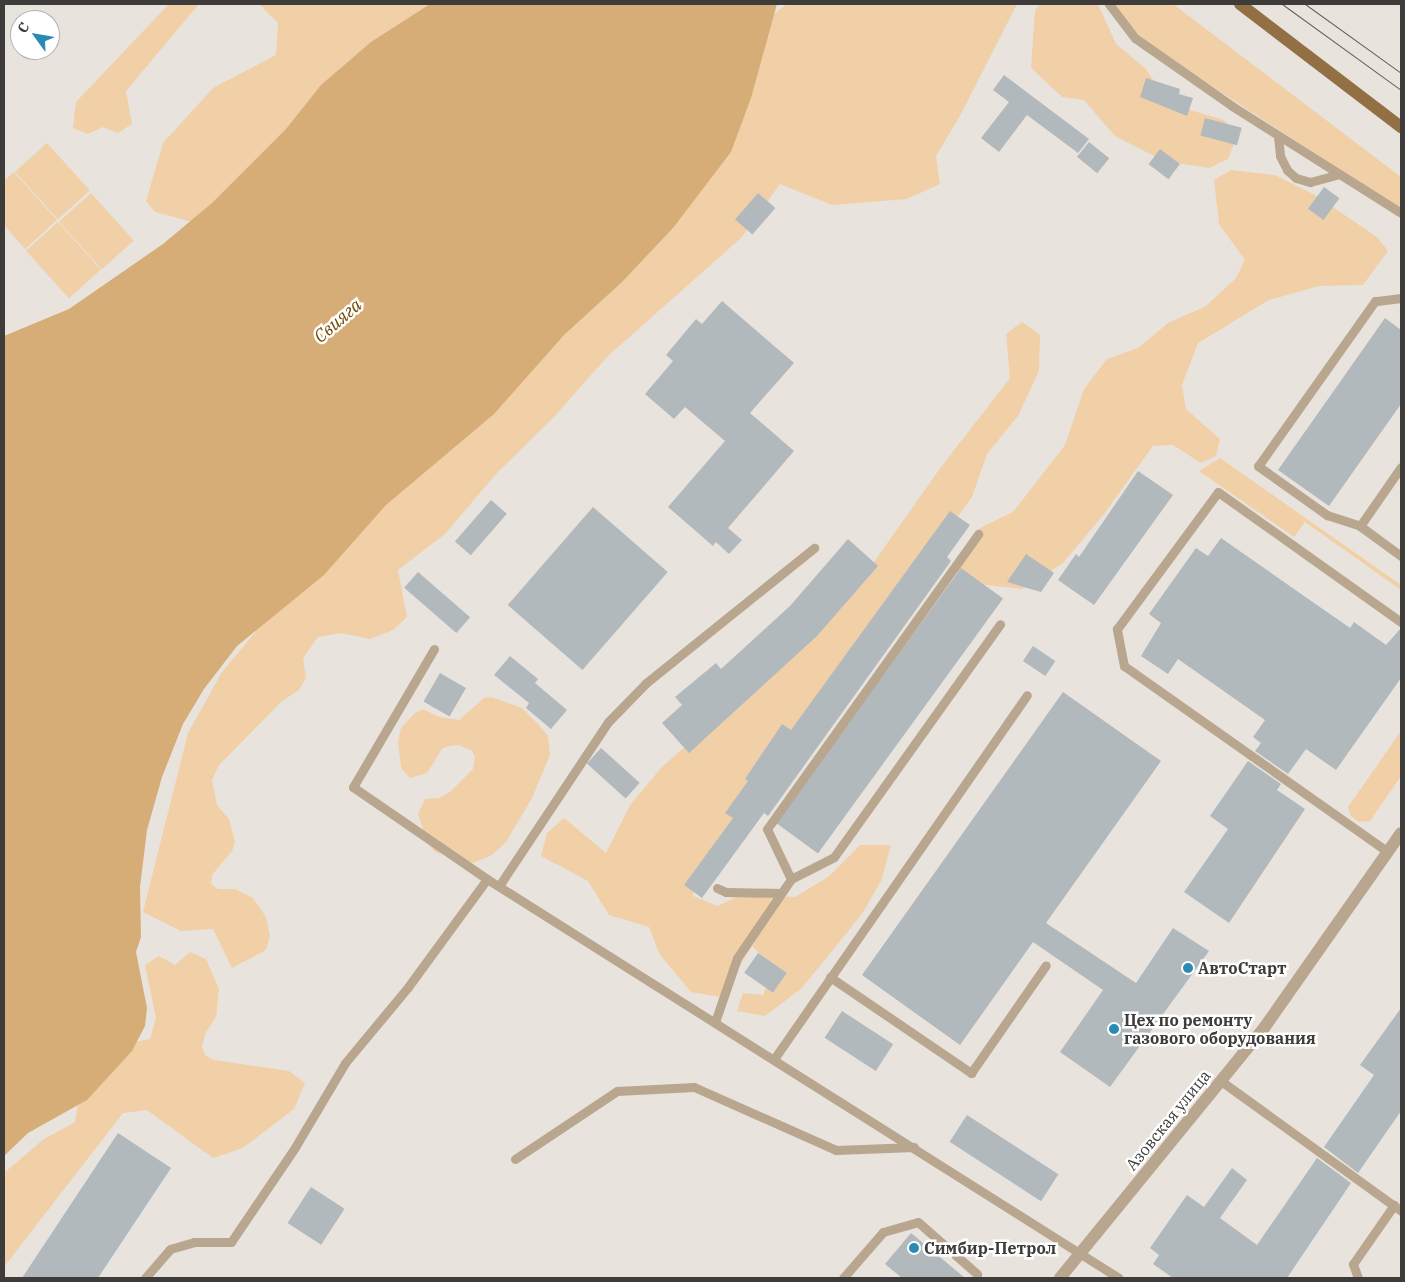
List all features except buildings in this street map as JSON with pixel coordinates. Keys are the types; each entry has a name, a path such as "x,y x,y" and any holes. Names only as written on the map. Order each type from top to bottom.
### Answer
{"main road":[{"path":"1240,4 1401,126"}],"street":[{"name":"Азовская улица","path":"1060,1278 1264,1028 1401,832"}],"lane":[{"path":"1108,4 1135,38 1278,136 1401,213"},
{"path":"1278,136 1280,156 1287,170 1296,178 1310,182 1339,174"},
{"path":"1401,298 1375,302 1258,466 1327,515 1360,526 1401,556"},
{"path":"1360,526 1401,467"},
{"path":"1388,852 1124,666 1117,629 1218,492 1401,622"},
{"path":"791,879 767,828 978,534"},
{"path":"499,886 608,722 646,683 814,548"},
{"path":"716,1022 737,958 781,893 791,879 834,857 1000,624"},
{"path":"434,648 353,787 499,886 1119,1278"},
{"path":"774,1059 1027,695"},
{"path":"145,1278 170,1249 194,1242 231,1242 294,1149 345,1063 408,987 487,878"},
{"path":"717,888 726,892 781,893"},
{"path":"830,977 971,1073 1046,965"},
{"path":"1221,1082 1397,1208 1353,1264 1358,1278"},
{"path":"515,1159 617,1091 694,1087 836,1150 914,1147"},
{"path":"843,1278 882,1232 918,1222 975,1276 986,1278"}],"shaded area":[{"path":"169,4 199,4 126,91 132,124 118,133 103,127 88,134 73,128 76,102"},
{"path":"259,4 462,4 204,225 155,212 146,201 163,143 213,88 276,55 278,23"},
{"path":"787,4 1017,4 961,114 936,156 940,184 907,199 832,205 780,184 741,238 608,356 552,419 496,474 445,534 398,570 407,617 393,630 370,639 341,633 318,637 303,658 306,678 299,690 282,701 219,765 212,780 217,805 229,819 235,842 232,851 212,875 211,884 218,889 235,889 253,898 266,917 270,936 266,950 232,968 213,929 181,931 143,912 188,733 222,672 765,21"},
{"path":"1040,4 1098,4 1116,44 1145,68 1170,104 1224,120 1237,136 1228,159 1209,168 1164,161 1115,136 1084,100 1062,97 1031,68 1035,10"},
{"path":"1112,4 1173,4 1401,177 1401,209 1147,44"},
{"path":"47,143 90,191 58,219 15,172"},
{"path":"1231,170 1275,175 1315,195 1377,237 1388,251 1363,285 1319,286 1269,300 1198,343 1182,385 1186,409 1220,439 1216,456 1201,463 1173,445 1153,446 1104,514 1063,563 1022,589 968,583 952,568 980,528 1013,512 1065,445 1084,389 1107,359 1138,348 1168,323 1206,306 1236,278 1245,260 1219,224 1214,180"},
{"path":"14,172 57,220 25,249 4,225 4,181"},
{"path":"91,193 134,241 102,269 59,222"},
{"path":"58,222 101,270 69,298 26,251"},
{"path":"1022,322 1040,335 1039,371 1018,416 987,454 972,497 696,875 693,896 718,906 740,895 795,897 828,877 860,845 891,845 881,881 862,914 802,988 765,1016 737,1011 743,993 763,995 774,968 752,946 720,997 691,992 660,955 649,927 609,915 588,881 541,856 547,833 564,818 606,853 630,805 662,767 840,610 941,467 1010,378 1006,334"},
{"path":"1220,458 1401,585 1401,590 1305,522 1294,537 1199,471"},
{"path":"491,697 522,708 548,736 550,755 532,798 506,842 492,855 473,863 435,852 428,844 418,814 425,799 439,798 450,792 473,769 475,757 472,751 459,745 442,749 427,773 410,778 401,768 398,741 401,728 415,713 423,709 439,717 459,720 484,698"},
{"path":"1401,731 1401,776 1370,821 1359,822 1351,816 1348,807"},
{"path":"190,952 206,959 219,989 216,1017 206,1032 202,1046 205,1055 214,1060 289,1071 305,1083 294,1109 243,1148 213,1158 147,1110 123,1113 4,1267 4,1173 44,1139 75,1122 84,1068 119,1045 150,1039 156,1018 145,965 159,956 175,965"}],"water":[{"name":"Свияга","path":"430,4 777,4 751,98 731,152 673,228 622,282 564,335 494,414 386,505 324,575 237,646 204,689 183,724 162,777 147,830 140,887 141,937 136,952 147,1008 145,1026 132,1051 87,1100 28,1133 4,1156 4,336 69,309 163,244 212,203 286,129 321,85 371,42"}],"tram line":[{"path":"1282,4 1401,90"},
{"path":"1305,4 1401,73"}],"place":[{"name":"АвтоСтарт","path":"1188,968"},
{"name":"Цех по ремонту газового оборудования","path":"1114,1029"},
{"name":"Симбир-Петрол","path":"914,1248"}]}
